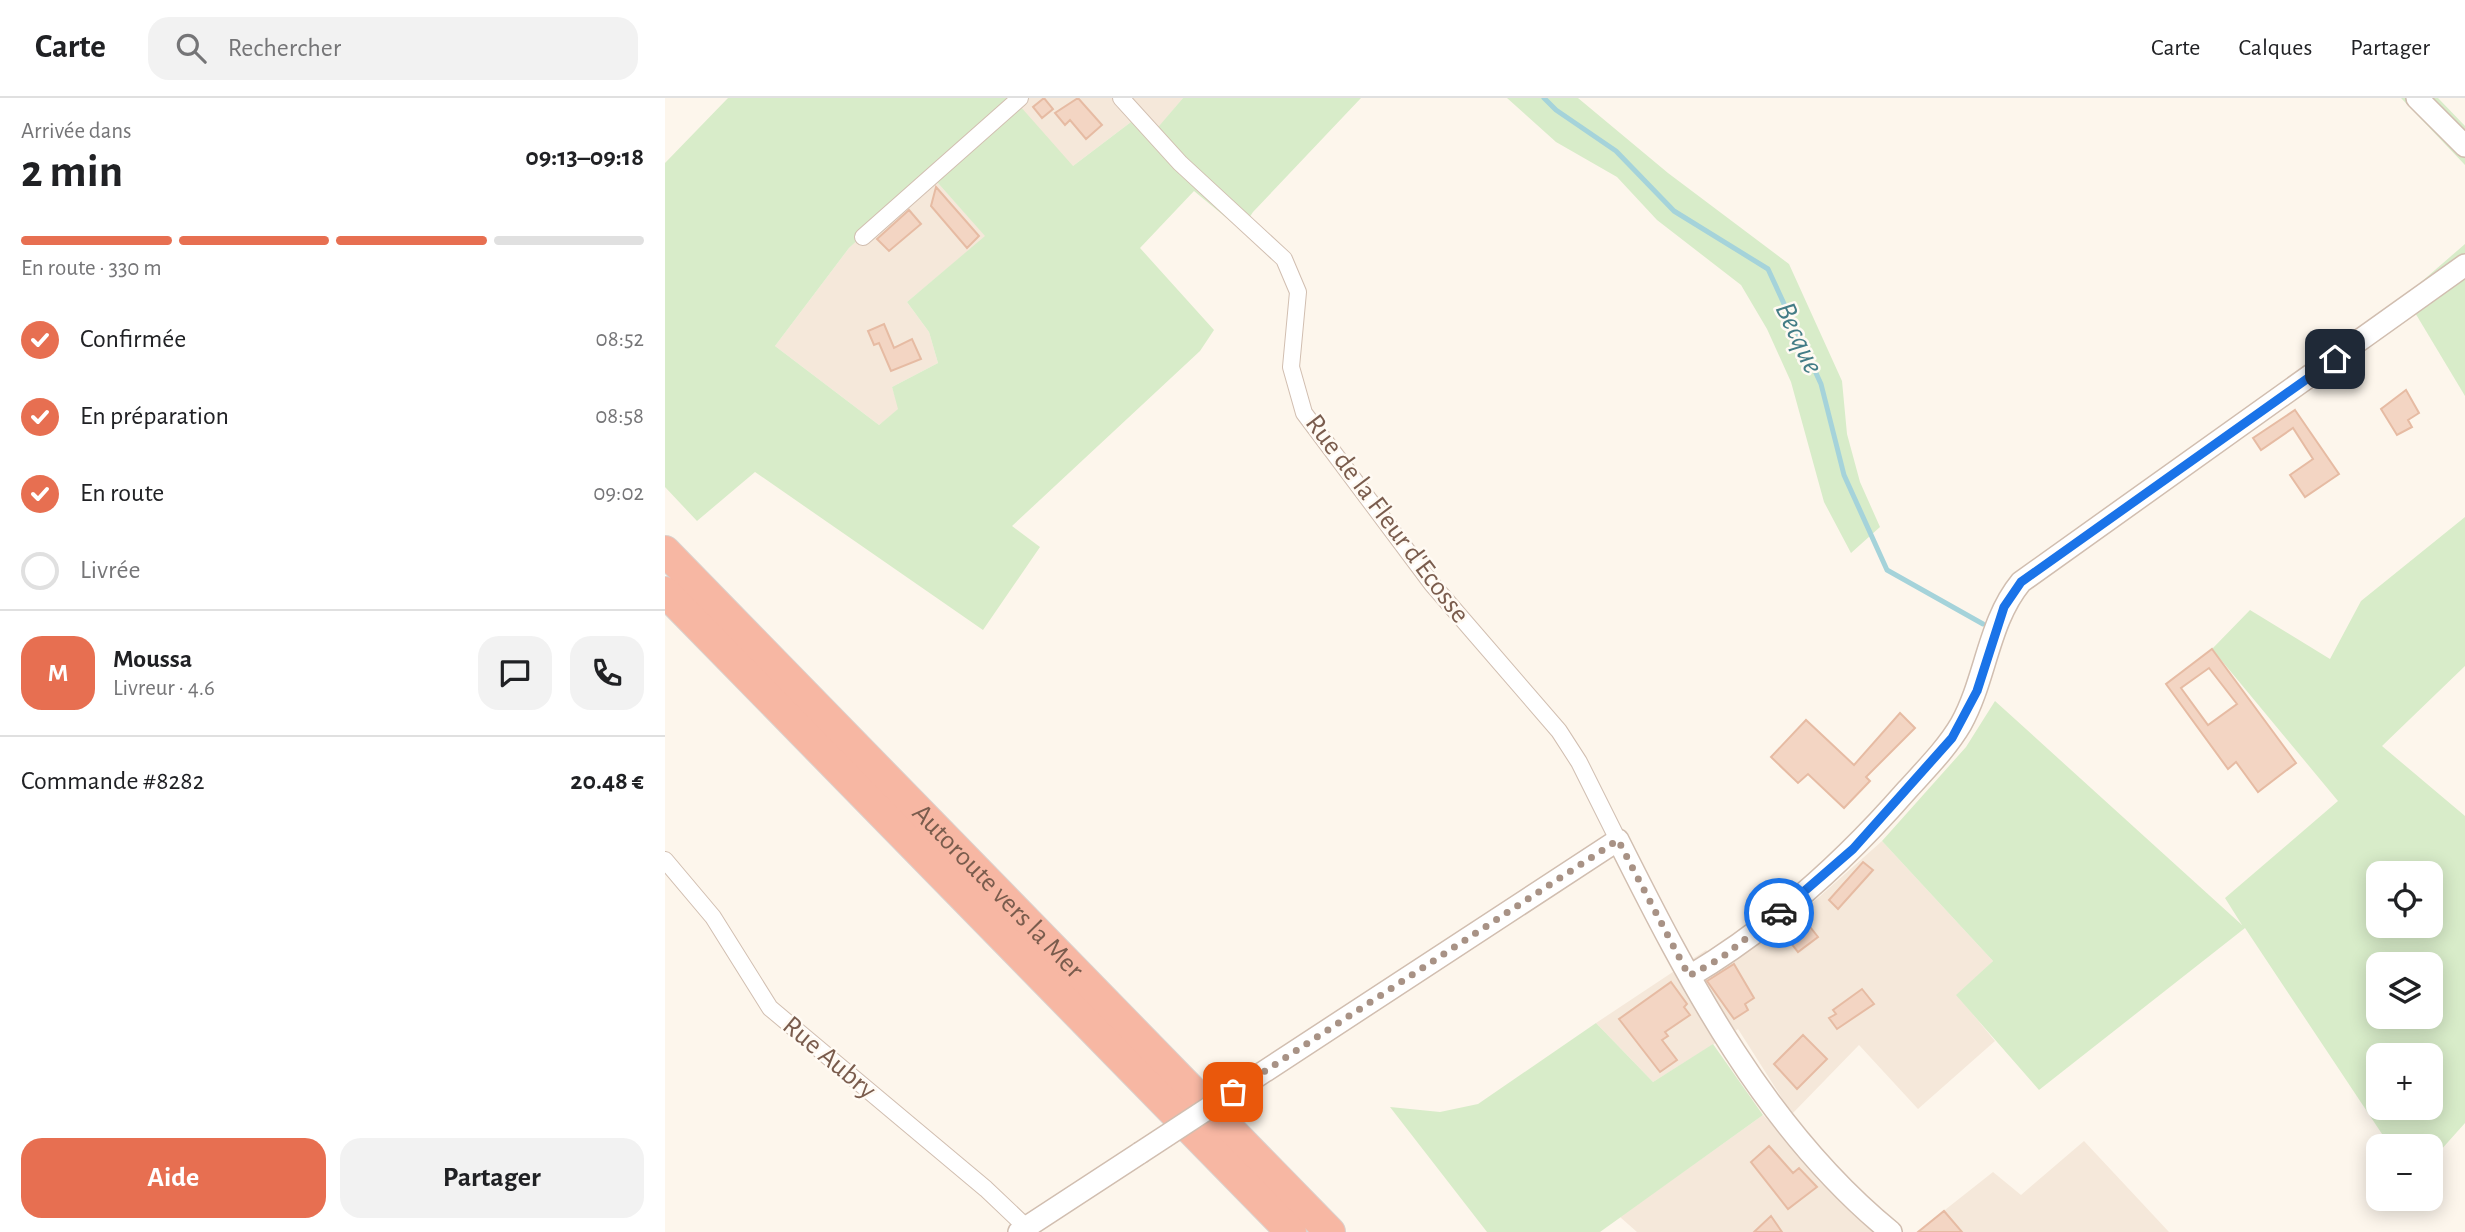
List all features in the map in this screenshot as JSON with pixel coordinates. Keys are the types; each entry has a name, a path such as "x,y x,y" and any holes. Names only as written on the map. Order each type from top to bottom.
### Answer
{"highway":[{"name":"Autoroute vers la Mer","path":"665,551 1331,1232"},
{"path":"665,592 1291,1232"}],"street":[{"path":"863,237 1020,98"},
{"name":"Rue de la Fleur d'Ecosse","path":"1121,98 1180,163 1285,259 1298,292 1291,367 1304,413 1432,584 1559,731 1584,772 1618,840"},
{"path":"2417,98 2465,146"},
{"path":"1689,976 1721,958 1823,877 1875,825 1942,751 1972,702 2004,607 2029,575 2465,265"},
{"path":"1023,1230 1618,840 1689,976 1758,1086 1799,1142 1834,1182 1891,1232"},
{"name":"Rue Aubry","path":"665,860 713,917 755,990 769,1008 986,1189 1023,1230"}],"shaded area":[{"path":"1012,98 1183,98 1148,140 1131,122 1073,166 937,182 986,236 907,302 929,332 938,363 892,387 899,409 879,425 775,346 849,248"},
{"path":"1882,841 1993,961 1957,995 1995,1041 1918,1109 1859,1045 1792,1114 1738,1029 1653,1082 1596,1023 1706,950 1723,969 1800,914"},
{"path":"1763,1115 1876,1232 1637,1232 1620,1217"},
{"path":"2084,1141 2169,1232 1917,1232 1993,1172 2021,1195"}],"green space":[{"path":"728,98 1012,98 849,248 775,346 879,425 898,409 892,387 938,363 929,332 907,302 985,236 937,182 1020,106 1073,166 1131,122 1148,139 1183,98 1361,98 1253,212 1241,230 1194,191 1140,248 1214,330 1200,351 1012,526 1040,547 983,630 755,472 697,521 665,487 665,163"},
{"path":"1507,98 1578,98 1668,173 1789,264 1842,381 1847,434 1860,482 1880,527 1851,553 1824,502 1791,382 1767,329 1741,285 1657,220 1617,177 1556,142"},
{"path":"2401,98 2438,98 2465,126 2465,165"},
{"path":"2465,244 2465,396 2405,296"},
{"path":"2465,517 2465,666 2382,746 2465,816 2465,1123 2443,1148 2443,1134 2382,1134 2373,1120 2443,1120 2443,1043 2366,1043 2366,1110 2245,928 2039,1090 1956,995 1993,961 1882,841 1966,747 1995,701 2242,925 2225,898 2338,801 2212,649 2250,610 2330,659 2361,601"},
{"path":"1596,1023 1653,1082 1713,1044 1763,1115 1600,1232 1487,1232 1390,1107 1440,1112 1478,1104"}],"building":[{"path":"1044,98 1053,109 1042,118 1033,107"},
{"path":"1078,98 1102,125 1086,139 1070,120 1065,125 1055,113"},
{"path":"936,187 979,236 967,248 931,206"},
{"path":"909,210 921,224 889,251 877,239"},
{"path":"884,324 894,348 912,339 921,359 891,371 879,343 874,345 868,331"},
{"path":"2406,390 2419,413 2408,420 2412,427 2397,435 2381,409"},
{"path":"2295,410 2339,474 2305,497 2290,475 2313,459 2293,428 2261,450 2253,438"},
{"path":"2212,649 2296,763 2258,792 2236,762 2228,769 2166,684","holes":["2209,668 2237,704 2208,725 2181,688"]},
{"path":"1900,713 1915,728 1866,777 1870,781 1844,808 1808,774 1798,783 1771,757 1806,720 1854,765"},
{"path":"1863,862 1873,870 1838,909 1829,900"},
{"path":"1800,914 1818,937 1798,952 1780,929"},
{"path":"1734,964 1754,998 1745,1004 1748,1010 1734,1019 1707,981"},
{"path":"1671,982 1687,1004 1684,1007 1690,1015 1665,1032 1668,1036 1662,1040 1677,1060 1660,1072 1619,1019"},
{"path":"1862,989 1874,1004 1837,1029 1829,1018 1836,1014 1833,1010"},
{"path":"1803,1035 1827,1059 1797,1089 1774,1064"},
{"path":"1769,1146 1793,1173 1799,1168 1817,1187 1788,1209 1751,1162"},
{"path":"1944,1211 1962,1232 1918,1232"},
{"path":"1771,1216 1782,1232 1754,1232"}],"waterway":[{"name":"Becque","path":"1544,98 1556,110 1616,151 1674,211 1768,269 1821,384 1844,475 1887,570 1983,624"}],"way so far":[{"path":"1233,1092 1618,840 1689,976 1721,958 1779,913"}],"route":[{"path":"1779,913 1853,849 1952,738 1977,691 2004,607 2021,582 2046,561 2335,359"}]}
